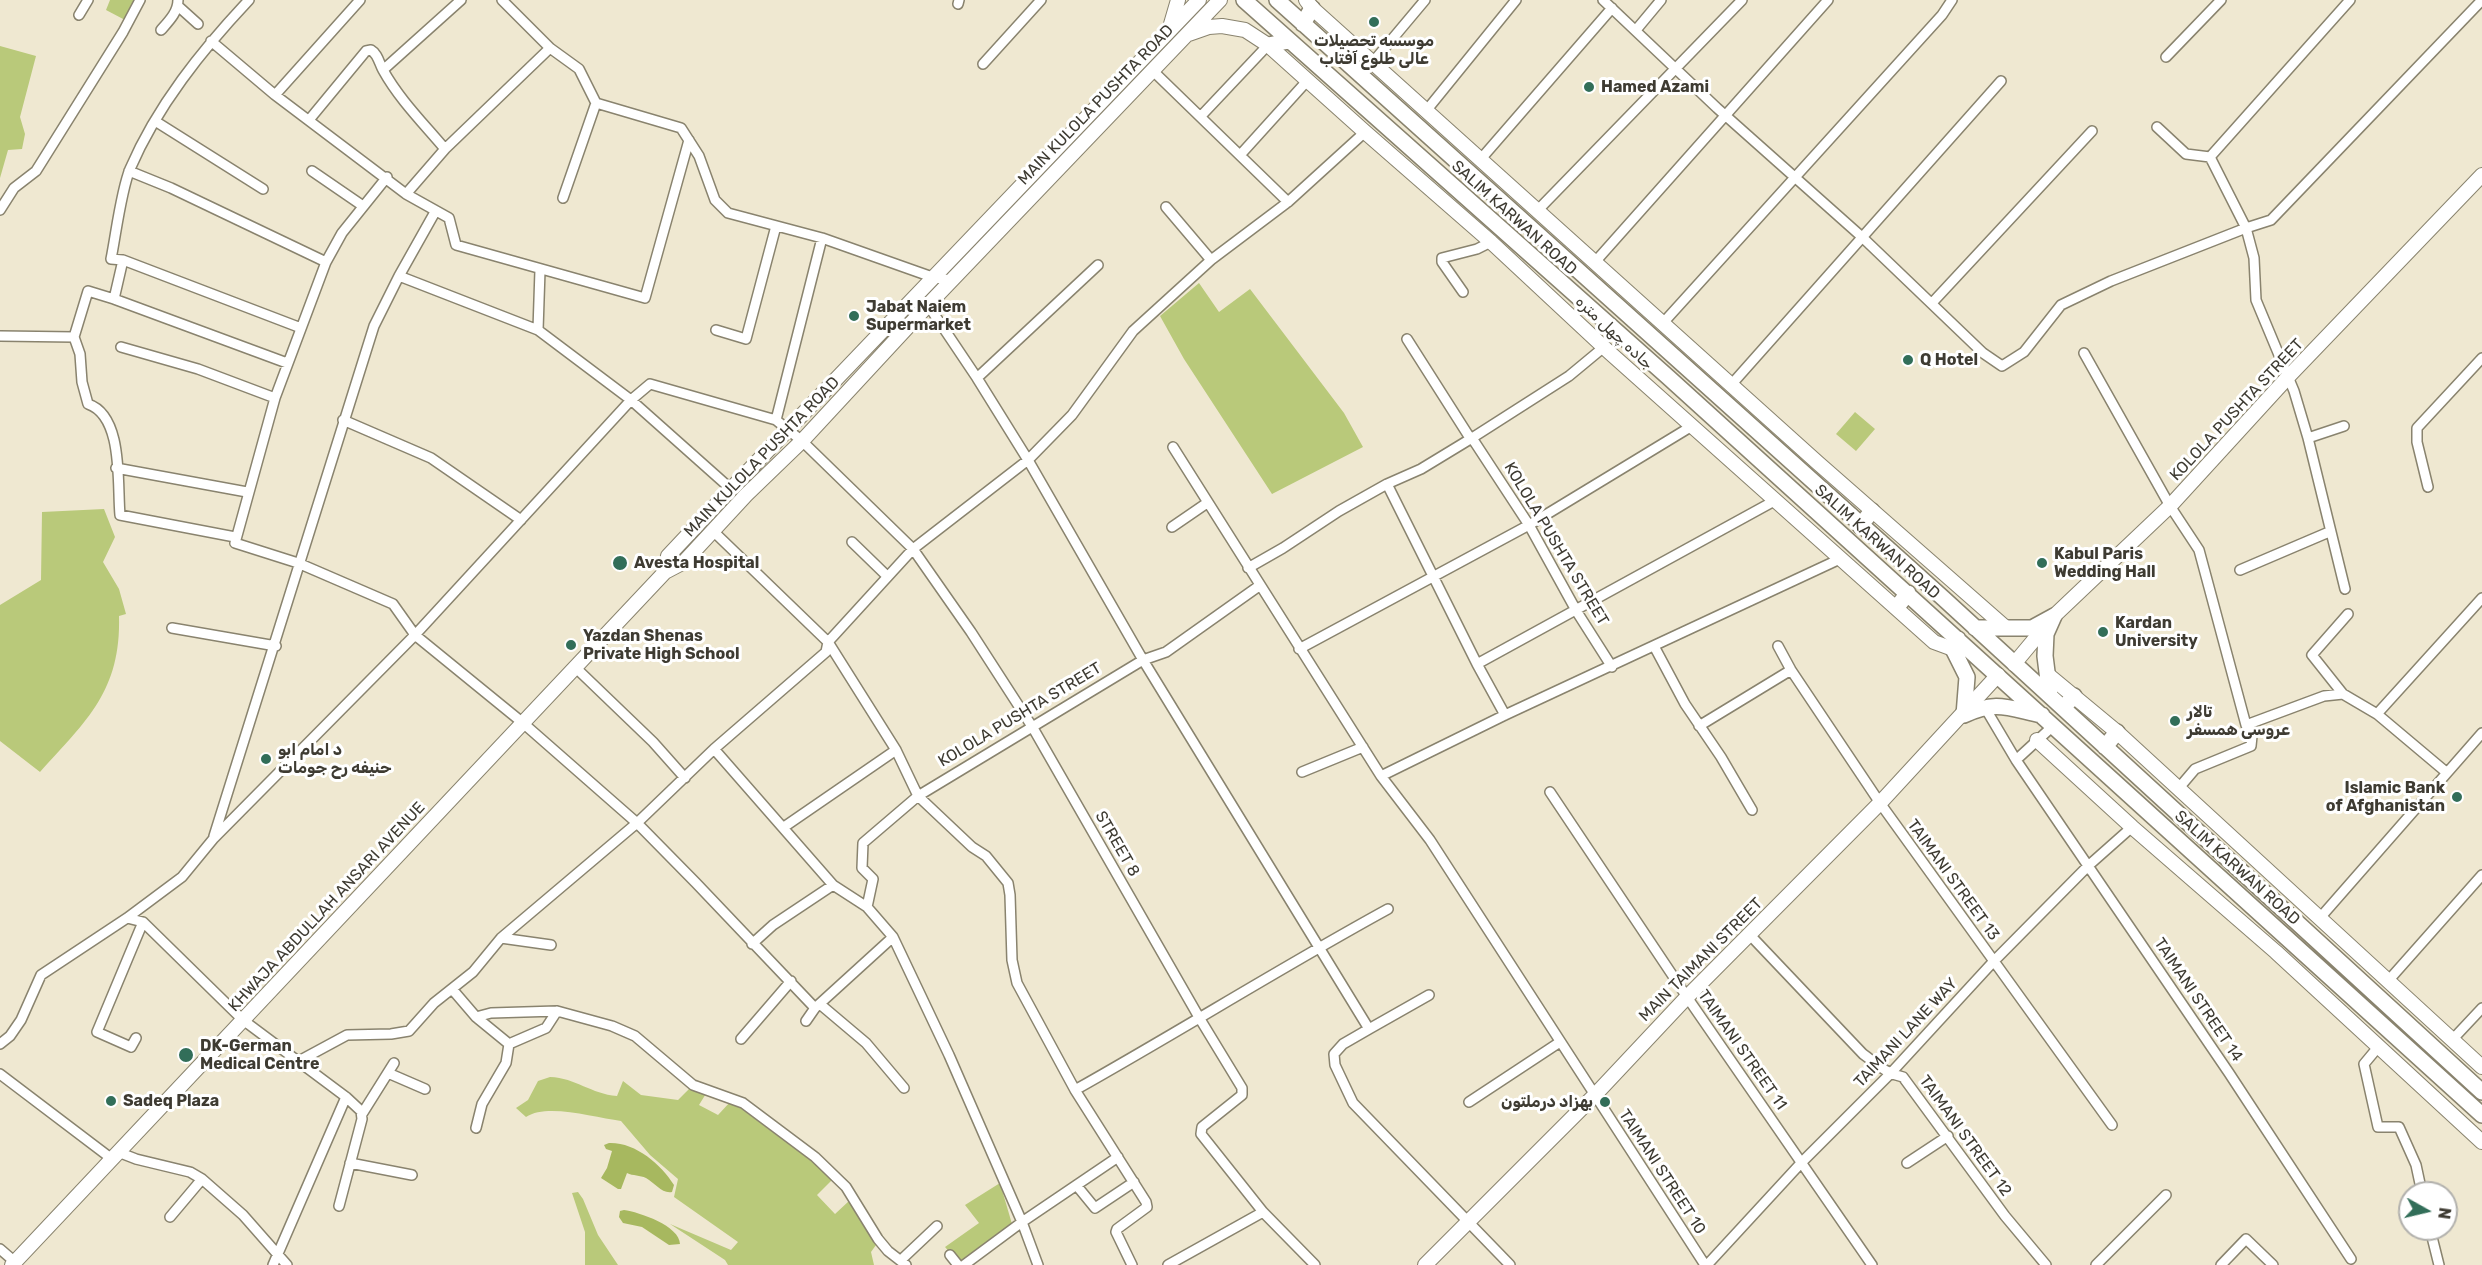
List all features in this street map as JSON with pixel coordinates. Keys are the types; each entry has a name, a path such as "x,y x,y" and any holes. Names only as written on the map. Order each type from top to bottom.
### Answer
{"main road":[{"path":"1169,29 1178,0"},
{"name":"MAIN KULOLA PUSHTA ROAD","path":"665,572 668,556 935,278 948,260 1199,0"},
{"name":"MAIN KULOLA PUSHTA ROAD","path":"665,572 684,562 1220,0"},
{"name":"SALIM KARWAN ROAD","path":"1244,0 1668,376 1908,593 1956,644 1998,675 2482,1115"},
{"name":"SALIM KARWAN ROAD","path":"1277,0 1975,628 2482,1092"},
{"path":"1303,24 1309,4 1731,385 2005,627"},
{"name":"جاده چهل متره","path":"1187,35 1209,27 1222,26 1245,30 1268,45 1491,242 1604,347 1934,642 1956,644"},
{"path":"1268,45 1289,41"},
{"name":"KOLOLA PUSHTA STREET","path":"2014,664 2054,616 2170,506 2288,377 2482,176"},
{"path":"1668,376 1680,362"},
{"path":"1860,526 1872,511"},
{"name":"KHWAJA ABDULLAH ANSARI AVENUE","path":"19,1262 115,1156 665,572"},
{"path":"1897,607 1908,593"},
{"path":"1975,628 2032,628 2054,616"},
{"path":"2050,696 2046,634 2054,616"},
{"path":"1956,644 1967,677 1964,715 1984,706 1998,706 2047,721"},
{"path":"2047,674 2117,732 2482,1067"},
{"name":"MAIN TAIMANI STREET","path":"1425,1265 1594,1096 1687,997 1880,803 1964,715 1998,675"},
{"path":"2063,708 2074,696"},
{"path":"2105,747 2117,732"},
{"path":"2037,740 2132,827 2276,952 2482,1142"}],"street":[{"path":"79,15 88,0"},
{"path":"0,210 14,188 36,171 123,32 140,0"},
{"path":"249,0 211,41 155,121 129,171 111,259 123,260 301,328"},
{"path":"276,95 360,0"},
{"path":"383,70 460,0"},
{"path":"502,0 550,48 579,69 596,103 562,198"},
{"path":"983,64 1041,0"},
{"path":"1373,62 1425,0"},
{"path":"1426,111 1516,0"},
{"path":"1603,0 1726,116 1862,237 1983,353 2002,366 2024,352 2061,305 2111,281 2271,220 2482,0"},
{"path":"1636,30 1661,0"},
{"path":"1538,211 1742,0"},
{"path":"1595,262 1828,0"},
{"path":"1663,323 1942,15 1952,0"},
{"path":"2166,57 2221,0"},
{"path":"2210,157 2349,0"},
{"path":"161,30 178,3 198,24"},
{"path":"1480,160 1612,8"},
{"path":"211,41 276,95 387,177 406,194 449,218 456,245 645,298 688,140"},
{"path":"1201,116 1268,45"},
{"path":"406,194 445,149 550,48"},
{"path":"309,120 366,51 375,52 383,70 406,104 445,149"},
{"path":"1152,70 1288,202"},
{"path":"1241,154 1307,81"},
{"path":"1731,385 2001,81"},
{"path":"596,103 681,129 699,156 715,200 728,213 822,238 935,278 952,280"},
{"path":"155,121 263,189"},
{"path":"2157,127 2186,154 2210,157"},
{"path":"1932,303 2092,131"},
{"path":"297,1062 348,1035 391,1034 409,1031 434,1003 473,972 501,938 637,823 714,749 826,652 828,642 913,549 1028,460 1072,415 1133,331 1211,260 1288,202 1365,132"},
{"path":"2210,157 2246,228 2254,258 2256,300 2288,377 2308,438 2329,532 2345,589"},
{"path":"129,171 171,188 326,262"},
{"path":"312,171 363,206"},
{"path":"387,177 342,234 326,262 275,398 247,492 235,543 298,563 393,604 415,635 523,723 637,823 752,944 818,1007 866,1043 904,1088"},
{"path":"1166,207 1211,260"},
{"path":"213,838 276,646 298,563 374,326 435,212"},
{"path":"716,330 746,339 776,226"},
{"path":"0,1044 10,1036 21,1020 41,975 127,918 182,877 213,838 415,635 631,400 650,384 776,420 822,238"},
{"path":"1463,292 1443,258 1477,249 1491,242"},
{"path":"114,299 123,260"},
{"path":"977,378 1098,265"},
{"path":"538,330 540,270"},
{"path":"399,276 538,330 631,400 731,489"},
{"path":"236,537 120,515 116,468 117,448 111,431 96,407 88,404 82,382 80,354 74,337 88,291 287,363"},
{"path":"928,305 1028,460 1143,660 1369,1029"},
{"path":"0,336 74,337"},
{"name":"KOLOLA PUSHTA STREET","path":"1407,339 1529,525 1577,612 1612,667"},
{"path":"121,347 198,369 275,398"},
{"path":"1248,568 1387,484 1421,469 1471,438 1569,376 1604,347"},
{"path":"2084,353 2170,506 2199,550 2246,725 2252,736 2251,746 2195,769 2178,789"},
{"path":"2428,487 2417,442 2417,428 2482,358"},
{"path":"344,420 431,458 521,520"},
{"name":"STREET 8","path":"776,420 801,441 913,549 971,632 1033,728 1242,1092 1202,1127 1201,1134 1263,1212 1315,1265"},
{"path":"1299,649 1529,525 1692,426"},
{"path":"2308,438 2344,426"},
{"name":"TAIMANI STREET 10","path":"1173,447 1381,776 1430,840 1594,1096 1706,1265"},
{"path":"116,468 247,492"},
{"path":"1387,484 1505,715"},
{"path":"1477,664 1577,612 1776,500"},
{"path":"1172,526 1207,503"},
{"path":"712,531 828,642 896,750 918,796 972,847 986,856 1008,883 1012,960 1017,983 1076,1090 1146,1202 1147,1208 1116,1232 1132,1265"},
{"path":"2240,570 2329,532"},
{"path":"852,542 887,576"},
{"path":"1381,776 1505,715 1842,558"},
{"name":"KOLOLA PUSHTA STREET","path":"867,907 873,879 862,868 862,843 918,796 1143,660 1166,652 1259,586"},
{"path":"2377,714 2482,598"},
{"path":"2348,614 2312,655 2314,660 2343,694 2377,714 2446,772"},
{"path":"171,628 276,646"},
{"path":"1654,646 1684,704 1752,810"},
{"name":"TAIMANI STREET 13","path":"1778,646 1791,670 1880,803 2112,1125"},
{"path":"576,668 653,742 685,778"},
{"path":"1699,726 1791,670"},
{"path":"2246,725 2324,696 2343,694"},
{"name":"TAIMANI STREET 14","path":"1984,706 2016,760 2229,1073 2351,1259"},
{"path":"2016,760 2037,740 2047,721"},
{"path":"2319,919 2482,733"},
{"path":"1302,772 1363,747"},
{"path":"714,749 833,885 867,907 893,937 949,1055 1022,1222 1038,1265"},
{"path":"784,827 896,750"},
{"name":"TAIMANI STREET 11","path":"1550,792 1687,997 1872,1265"},
{"name":"TAIMANI LANE WAY","path":"1706,1265 1802,1161 1890,1074 1993,962 2088,866 2132,827"},
{"path":"2388,981 2482,875"},
{"path":"752,944 773,925 833,885"},
{"path":"1076,1090 1200,1019 1320,946 1388,909"},
{"path":"127,918 144,922 243,1020 346,1097 362,1114"},
{"path":"136,1038 130,1047 97,1032 144,922"},
{"name":"TAIMANI STREET 12","path":"1750,935 1877,1067 1890,1074 1903,1077 2005,1216 2046,1265"},
{"path":"806,1021 893,937"},
{"path":"501,938 551,945"},
{"path":"741,1039 791,981"},
{"path":"452,989 476,1017 509,1044"},
{"path":"1430,995 1343,1044 1334,1054 1335,1065 1342,1084 1353,1103 1510,1265"},
{"path":"2452,1040 2482,1008"},
{"path":"476,1017 491,1013 557,1011 612,1026 635,1036 693,1085 743,1103 815,1157 846,1187 888,1251 904,1262 937,1226"},
{"path":"509,1044 546,1028 557,1011"},
{"path":"1469,1102 1560,1042"},
{"path":"476,1128 482,1104 506,1063 509,1044"},
{"path":"2379,1046 2364,1064 2378,1127 2399,1127 2416,1165 2419,1181"},
{"path":"339,1206 362,1114 394,1063"},
{"path":"388,1072 425,1089"},
{"path":"0,1074 115,1156 190,1172 202,1179 243,1215 288,1265"},
{"path":"273,1265 346,1097"},
{"path":"1907,1163 1948,1136"},
{"path":"964,1265 1022,1222 1118,1157"},
{"path":"350,1163 412,1175"},
{"path":"170,1217 202,1179"},
{"path":"1077,1186 1095,1208 1134,1182"},
{"path":"2096,1265 2166,1195"},
{"path":"1168,1265 1263,1212"},
{"path":"2221,1265 2246,1239 2273,1265"},
{"path":"2433,1241 2439,1265"},
{"path":"0,1249 19,1262"},
{"path":"950,1255 958,1265"}],"green space":[{"path":"110,0 135,0 125,20 106,10"},
{"path":"0,46 36,56 20,117 25,134 22,149 8,150 0,178"},
{"path":"1199,283 1219,312 1250,289 1344,413 1363,447 1272,494 1184,359 1160,316"},
{"path":"1855,412 1875,429 1856,451 1836,434"},
{"path":"104,509 115,537 103,562 119,589 126,614 119,616 114,665 98,703 40,772 0,741 0,605 41,580 42,512"},
{"path":"550,1077 568,1080 608,1095 617,1096 623,1081 641,1095 678,1100 692,1086 707,1092 699,1105 718,1115 731,1101 834,1178 817,1195 835,1214 849,1201 878,1238 871,1252 874,1265 728,1265 725,1260 670,1224 731,1250 738,1242 674,1197 678,1179 650,1155 621,1121 559,1111 535,1113 526,1117 516,1108 528,1100 538,1081"},
{"path":"609,1143 638,1150 655,1162 674,1185 672,1192 662,1190 646,1178 627,1173 621,1189 601,1178 612,1151 606,1149 604,1145"},
{"path":"1000,1183 1012,1224 960,1264 945,1247 979,1223 965,1205"},
{"path":"578,1192 598,1235 618,1265 585,1265 585,1232 572,1193"},
{"path":"624,1210 658,1221 673,1231 680,1244 669,1245 642,1227 623,1223 619,1217 620,1211"}],"place":[{"name":"موسسه تحصیلات عالی طلوع آفتاب","path":"1374,22"},
{"name":"Hamed Azami","path":"1589,87"},
{"name":"Jabat Naiem Supermarket","path":"854,316"},
{"name":"Q Hotel","path":"1908,360"},
{"name":"Avesta Hospital","path":"620,563"},
{"name":"Kabul Paris Wedding Hall","path":"2042,563"},
{"name":"Kardan University","path":"2103,632"},
{"name":"Yazdan Shenas Private High School","path":"571,645"},
{"name":"تالار عروسی همسفر","path":"2175,721"},
{"name":"د امام ابو حنیفه رح جومات","path":"266,759"},
{"name":"Islamic Bank of Afghanistan","path":"2457,797"},
{"name":"DK-German Medical Centre","path":"186,1055"},
{"name":"Sadeq Plaza","path":"111,1101"},
{"name":"بهزاد درملتون","path":"1605,1102"}]}
